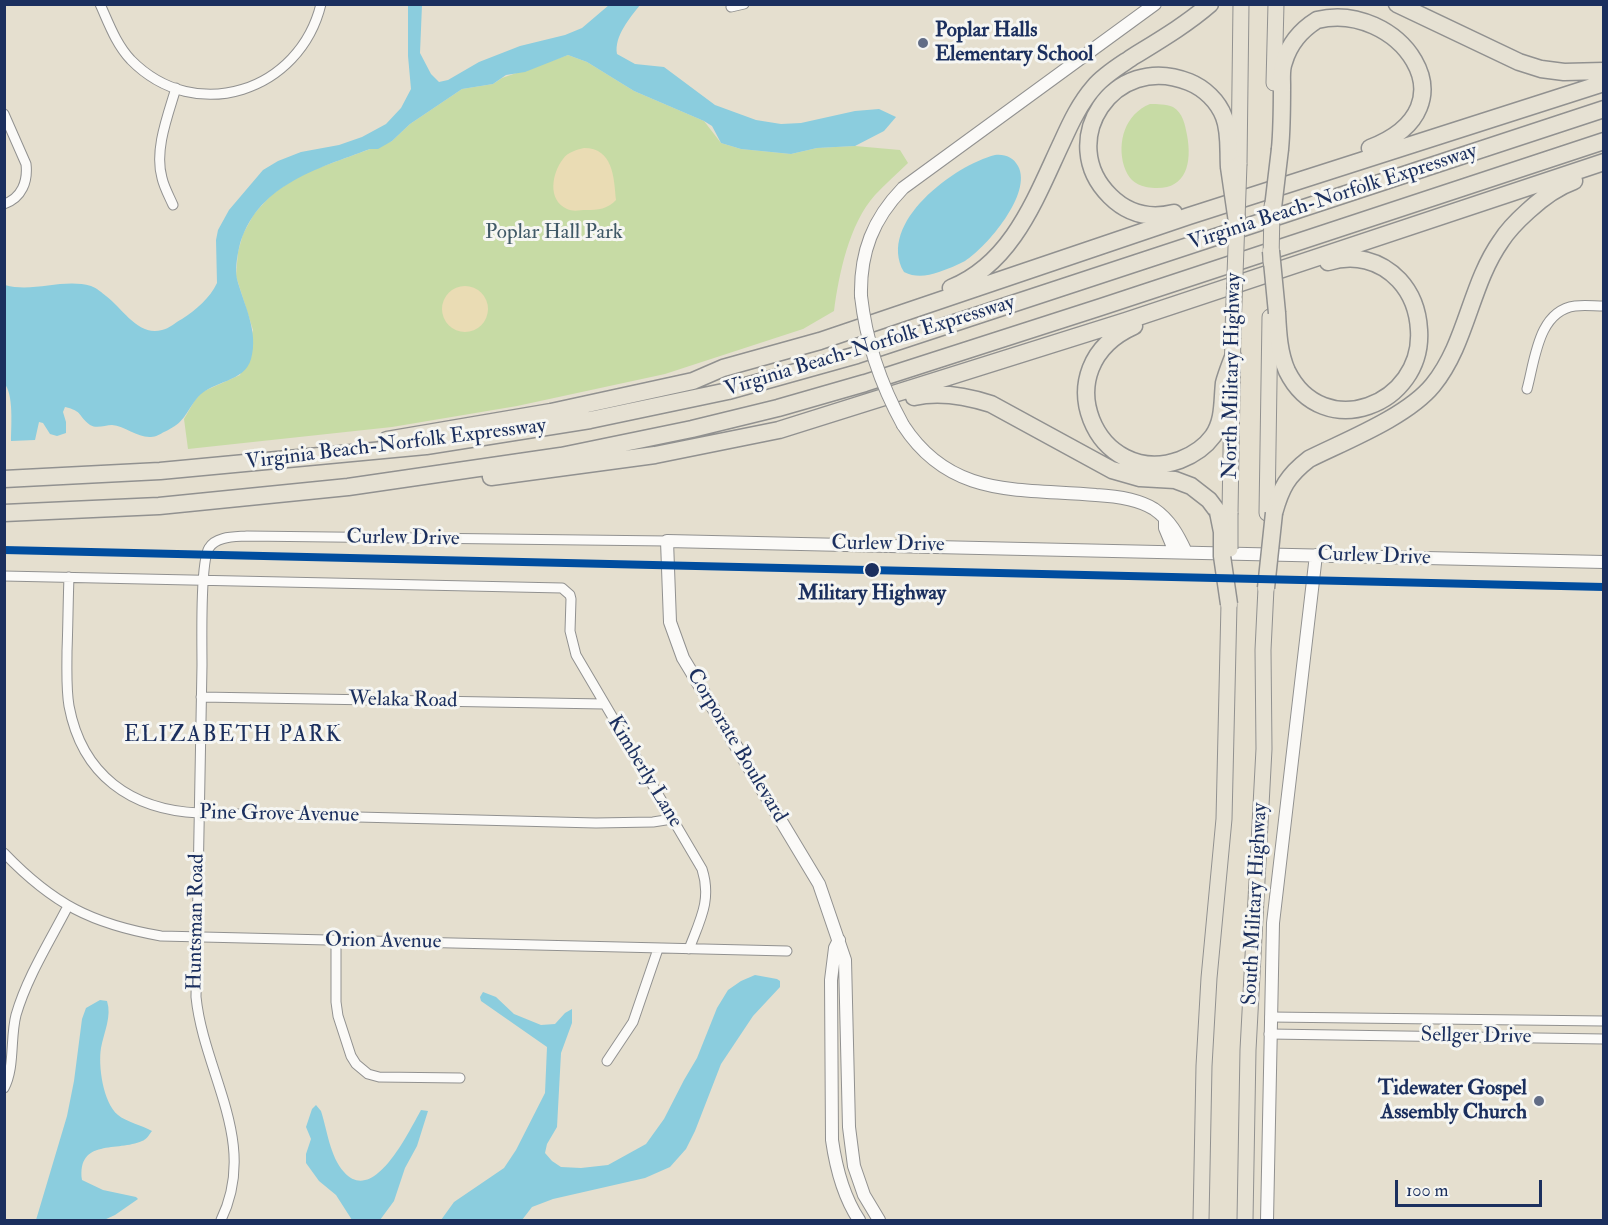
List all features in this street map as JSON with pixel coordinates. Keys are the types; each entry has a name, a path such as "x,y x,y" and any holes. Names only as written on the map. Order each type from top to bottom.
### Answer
{"highway":[{"path":"883,321 939,292 962,284 994,259 1017,233 1028,215 1076,112 1096,84 1122,64 1198,15 1210,4"},
{"path":"1397,4 1519,62 1541,69 1564,72 1604,71"},
{"path":"1272,216 1283,64 1292,45 1305,29 1331,14 1353,11 1377,16 1393,25 1407,38 1418,57 1422,86 1419,101 1408,123 1398,134 1300,180"},
{"path":"1237,222 1234,165 1228,131 1219,108 1204,91 1177,77 1152,75 1129,81 1104,102 1092,124 1089,146 1095,174 1109,195 1130,210 1151,216 1165,215 1254,196"},
{"path":"232,464 482,425 693,381 723,368 883,321 1028,270 1300,180 1604,83"},
{"name":"Virginia Beach-Norfolk Expressway","path":"4,479 92,476 330,456 481,439 602,418 728,391 878,349 1604,109"},
{"name":"Virginia Beach-Norfolk Expressway","path":"4,513 227,500 392,482 610,447 778,408 1017,335 1604,141"},
{"path":"834,414 1190,300 1604,162"},
{"path":"1266,588 1271,513 1284,483 1299,466 1309,459 1401,411 1431,387 1451,358 1500,242 1516,222 1550,193 1604,169"},
{"path":"1248,280 1347,258 1377,264 1396,278 1411,296 1419,322 1418,351 1412,369 1403,384 1382,402 1351,410 1326,406 1303,392 1287,370 1278,337 1274,315 1271,251"},
{"path":"1190,300 1120,332 1100,351 1089,371 1085,395 1091,419 1098,433 1116,451 1140,462 1163,464 1198,451 1214,434 1223,410 1224,383 1233,357"},
{"path":"392,482 494,477 614,462 740,438 834,414 936,393 974,399 1006,412 1112,470 1140,478 1175,480 1191,486 1224,513 1222,556 1229,611"}],"main road":[{"path":"1234,165 1241,4"},
{"path":"1276,4 1277,150"},
{"path":"1271,251 1272,216"},
{"name":"North Military Highway","path":"1224,513 1233,357 1237,222"},
{"name":"North Military Highway","path":"1271,513 1274,315"},
{"name":"South Military Highway","path":"1245,1221 1248,1050 1264,749 1263,650 1266,588"},
{"name":"South Military Highway","path":"1201,1221 1209,978 1224,819 1229,611"},
{"path":"1191,1221 1202,1136"}],"street":[{"path":"100,4 118,42 146,73 176,88 211,94 244,90 260,84 281,69 303,45 313,29 321,4"},
{"path":"731,7 744,4"},
{"path":"1155,4 903,188 882,212 874,227 861,267 861,296 864,319 876,363 894,409 917,444 932,458 945,468 973,482 1002,488 1069,492 1130,500 1155,510 1173,526 1181,552"},
{"path":"173,205 162,180 160,159 165,128 176,88"},
{"path":"4,114 26,164 27,173 22,190 17,197 4,204"},
{"path":"1527,389 1543,331 1554,315 1575,306 1604,306"},
{"name":"Curlew Drive","path":"204,580 206,555 210,546 221,539 232,537 667,541 1604,562"},
{"name":"Corporate Boulevard","path":"667,541 669,616 674,637 683,658 819,884 839,940 845,960 851,1145 858,1179 879,1221"},
{"path":"1267,1221 1273,923 1316,555"},
{"path":"4,576 204,580"},
{"name":"Pine Grove Avenue","path":"69,577 67,684 69,705 76,733 87,755 110,783 134,798 168,810 199,813 597,823 653,822 672,819"},
{"name":"Kimberly Lane","path":"204,580 390,585 555,586 562,588 570,595 572,644 576,655 702,869 706,882 705,904 689,950"},
{"name":"Huntsman Road","path":"204,580 196,997 198,1016 231,1125 234,1145 232,1190 221,1221"},
{"name":"Welaka Road","path":"201,697 604,704"},
{"name":"Orion Avenue","path":"4,853 30,879 68,906 109,925 161,936 787,951"},
{"path":"4,1088 10,1074 17,1013 25,991 68,906"},
{"path":"839,940 835,948 831,980 832,1140 842,1185 859,1221"},
{"path":"336,941 338,1016 351,1056 356,1064 368,1074 379,1077 460,1078"},
{"path":"607,1061 633,1022 658,949"},
{"name":"Sellger Drive","path":"1270,1017 1604,1021"},
{"path":"1349,1018 1349,1035"},
{"path":"1466,1020 1466,1036"},
{"path":"1521,1021 1521,1037"},
{"name":"Sellger Drive","path":"1269,1034 1604,1039"}],"green space":[{"name":"Poplar Hall Park","path":"568,55 587,62 634,91 704,121 721,143 741,149 791,154 817,148 855,146 900,150 908,163 875,195 858,220 842,266 834,311 803,329 665,374 517,406 392,427 188,449 184,419 195,400 202,392 240,375 253,330 236,276 238,252 243,234 254,214 272,194 302,174 392,141 410,124 462,89 493,84 502,78"},
{"path":"1150,104 1170,106 1179,112 1189,147 1187,167 1183,176 1169,186 1159,188 1142,186 1132,180 1122,157 1123,138 1129,122 1141,109"}],"sand":[{"path":"584,148 594,149 606,158 613,173 616,200 610,205 595,210 567,209 556,199 554,193 556,171 565,157"},
{"path":"465,286 481,293 488,309 481,325 465,332 449,325 442,309 449,293"}],"water":[{"path":"408,5 422,5 420,53 431,74 439,82 448,80 479,62 520,46 565,35 582,28 609,5 640,5 620,34 617,54 635,64 664,67 715,105 756,120 781,124 801,123 855,111 879,109 896,117 884,131 855,146 817,148 791,154 741,149 721,143 712,126 704,121 634,91 587,62 568,55 525,72 506,75 493,84 462,89 410,124 392,141 378,149 370,149 329,164 291,182 259,209 247,226 239,248 236,268 237,279 252,329 253,349 248,367 235,377 204,392 177,425 156,436 146,437 117,426 90,425 78,412 65,407 63,412 66,433 57,436 50,434 43,423 39,422 35,440 11,441 11,402 4,383 5,285 26,287 80,284 91,286 106,296 139,326 154,331 167,328 187,315 207,299 217,283 216,240 218,230 229,210 263,170 301,152 339,145 362,137 386,124 401,108 411,89 408,56"},
{"path":"995,155 1014,160 1021,177 1014,204 995,232 974,254 956,265 926,275 917,276 904,272 898,253 901,234 910,216 941,183 978,161"},
{"path":"755,975 777,979 780,981 780,987 753,1016 721,1064 695,1131 686,1149 670,1167 645,1178 553,1199 532,1207 522,1220 441,1220 454,1202 504,1168 516,1150 545,1093 547,1047 481,1001 480,997 483,992 496,997 514,1014 541,1025 555,1024 572,1009 572,1023 561,1053 557,1127 547,1144 545,1153 561,1167 581,1168 608,1165 646,1144 664,1119 697,1058 717,1008 728,990"},
{"path":"100,1000 107,1001 108,1007 108,1018 100,1055 105,1093 118,1115 152,1131 142,1141 92,1152 82,1167 82,1180 103,1190 138,1199 104,1220 36,1220 67,1116 82,1019 86,1008"},
{"path":"316,1105 321,1111 335,1159 344,1172 355,1180 367,1180 378,1173 399,1148 421,1110 428,1111 417,1146 405,1168 394,1201 380,1220 352,1220 336,1195 319,1181 306,1163 306,1154 311,1139 306,1127 312,1109"}],"transit line":[{"path":"4,550 1604,587"}],"place":[{"name":"Poplar Halls Elementary School","path":"923,43"},
{"name":"Military Highway","path":"872,570"},
{"name":"Tidewater Gospel Assembly Church","path":"1539,1101"}],"district":[{"name":"ELIZABETH PARK","path":"233,736"}]}
